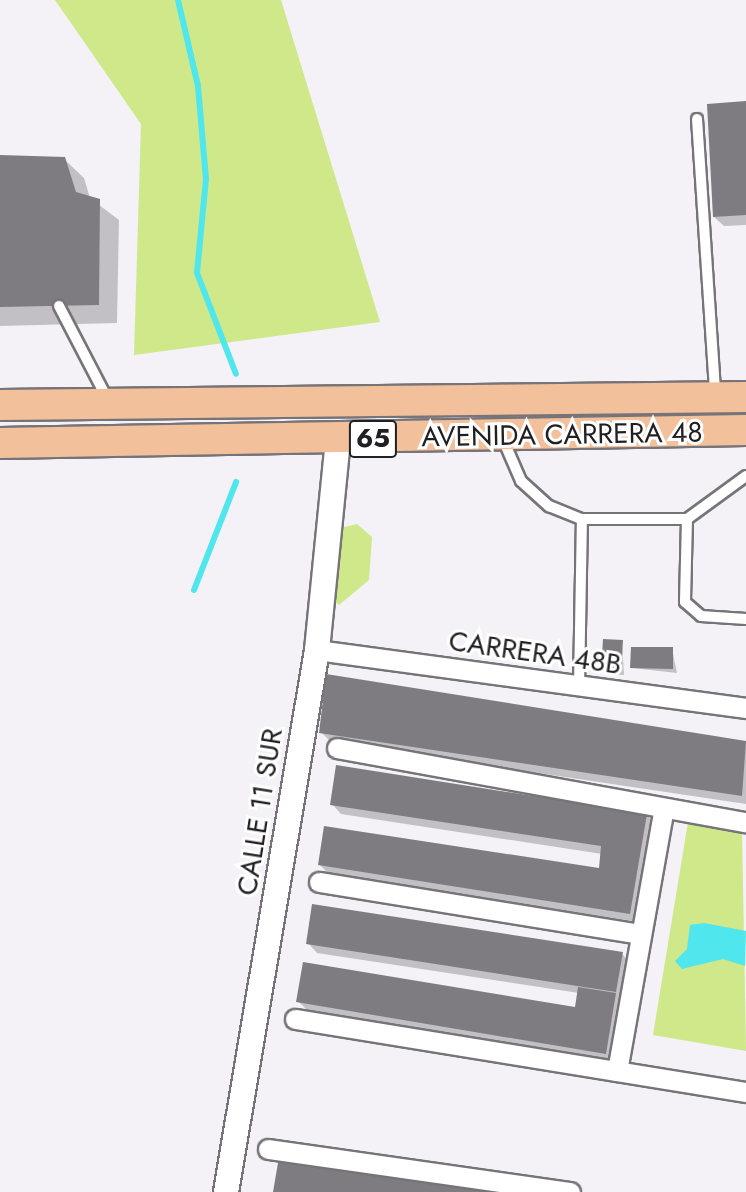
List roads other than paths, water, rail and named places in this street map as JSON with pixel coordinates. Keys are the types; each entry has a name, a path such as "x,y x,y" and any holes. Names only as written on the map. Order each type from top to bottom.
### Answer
{"main road":[{"name":"AVENIDA CARRERA 48","path":"0,405 746,397"},
{"name":"AVENIDA CARRERA 48","path":"0,443 338,440 746,430"}],"street":[{"name":"CALLE 11 SUR","path":"226,1192 317,650 338,440"},
{"name":"CARRERA 48B","path":"317,650 579,689 746,708"},
{"path":"337,748 746,822"},
{"path":"617,1071 664,808"},
{"path":"319,882 641,934"},
{"path":"295,1018 746,1092"},
{"path":"268,1149 504,1187 570,1192"}],"lane":[{"path":"697,119 716,397"},
{"path":"59,306 109,404"},
{"path":"501,436 521,481 549,506 582,520 687,519 746,476"},
{"path":"687,519 685,602 701,616 746,619"},
{"path":"579,689 582,520"}],"water":[{"path":"704,923 746,931 745,966 723,959 682,969 675,961 687,949 690,925"}],"waterway":[{"path":"178,0 198,86 206,179 197,273 236,374"},
{"path":"194,590 236,482"}]}
